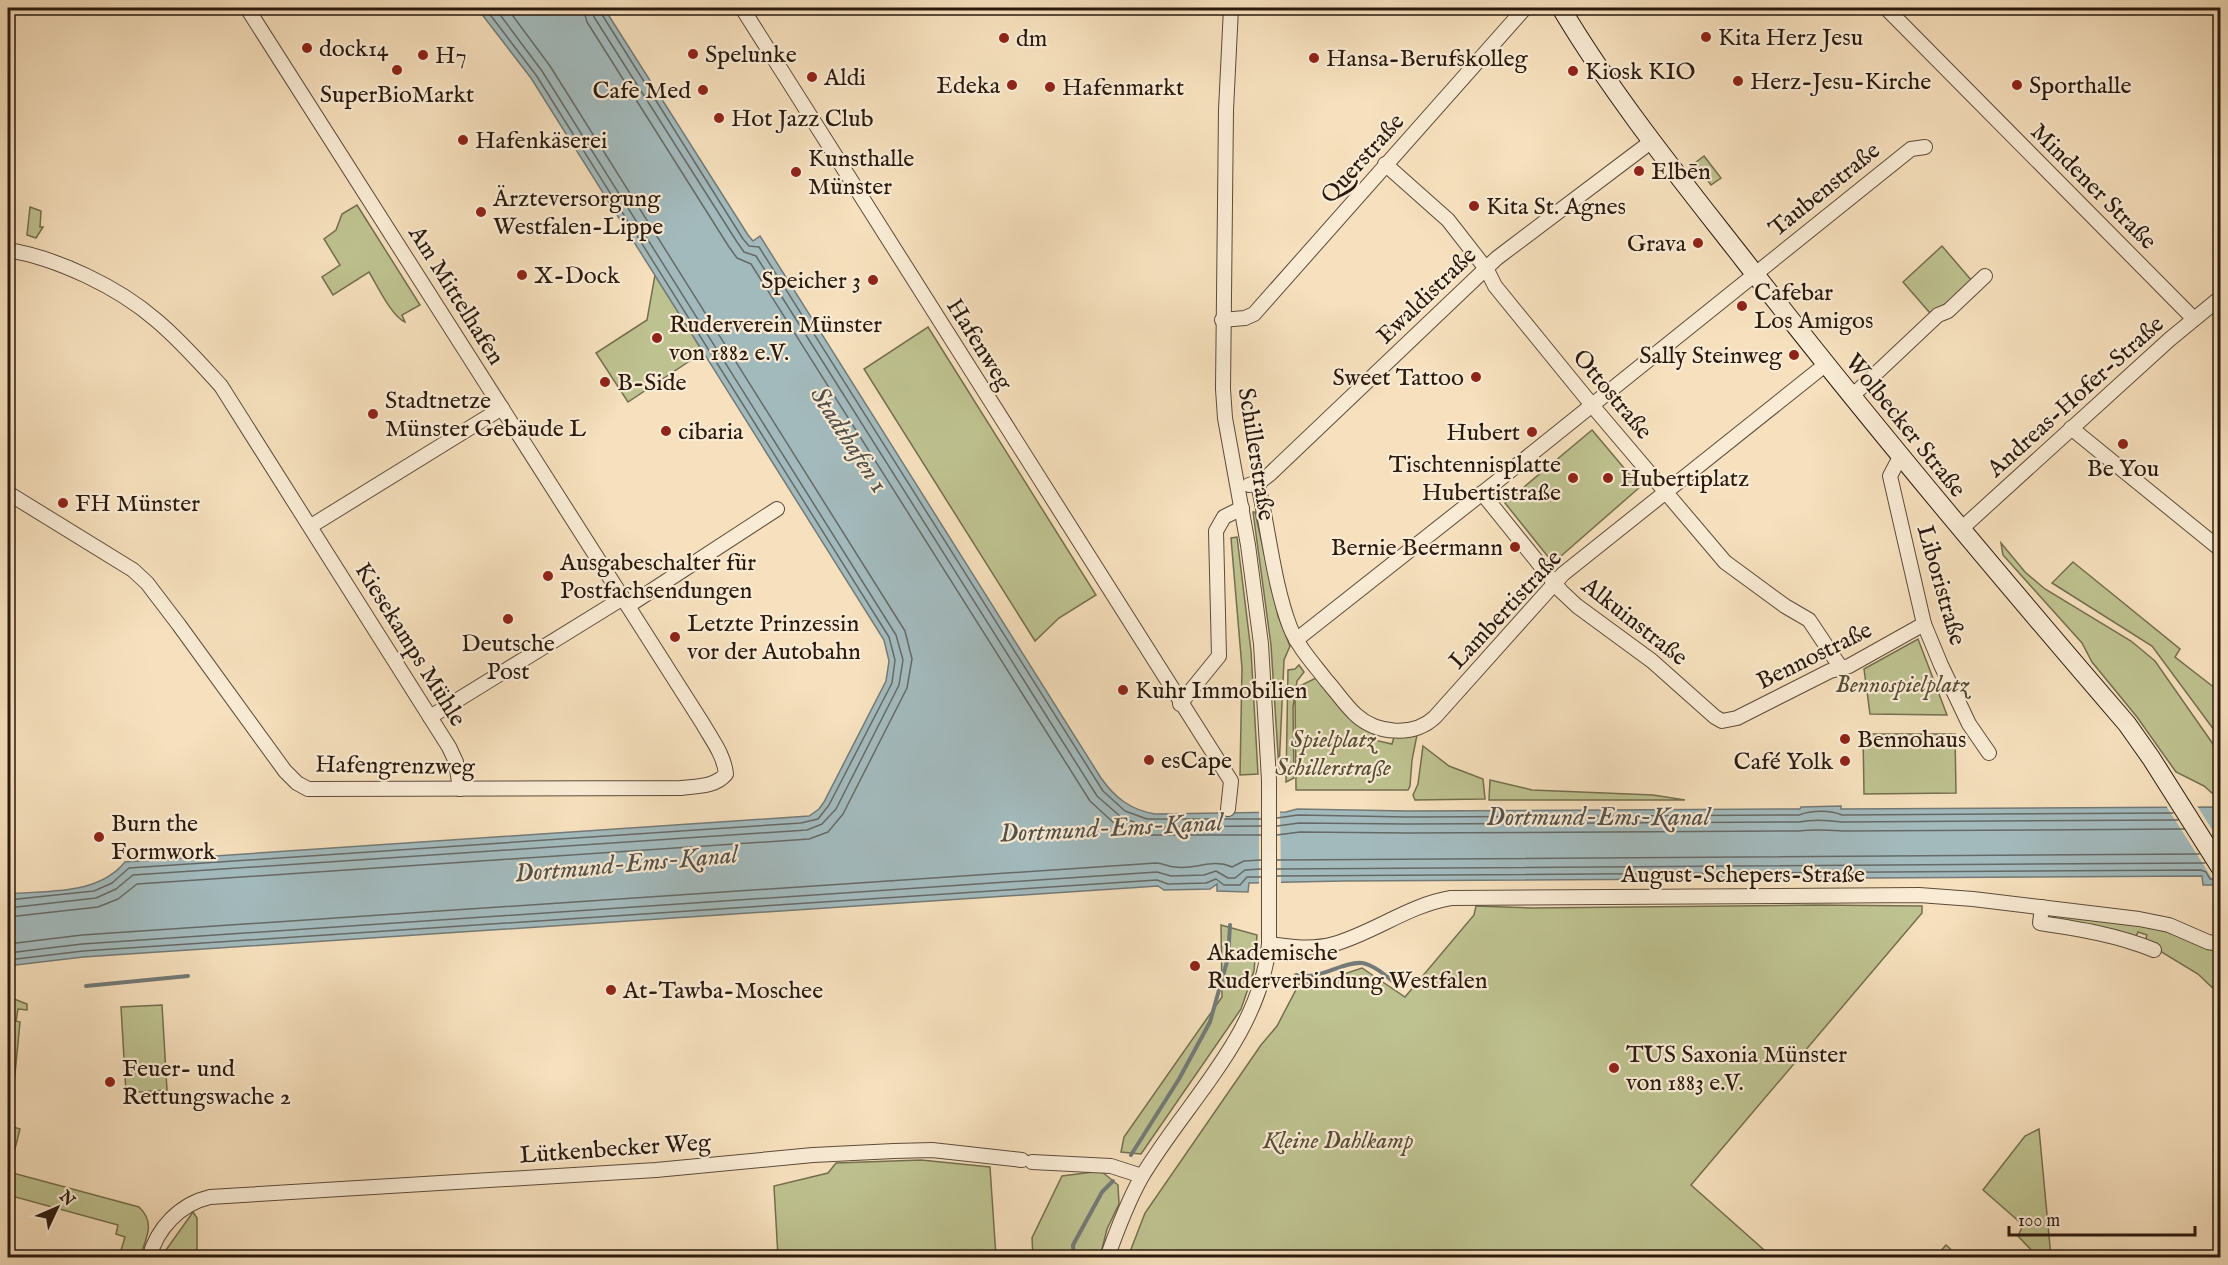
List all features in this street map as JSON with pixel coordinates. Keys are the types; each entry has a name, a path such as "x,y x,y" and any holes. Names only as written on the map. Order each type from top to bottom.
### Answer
{"main road":[{"name":"Wolbecker Straße","path":"1561,8 1590,55 1652,141 1825,365 1900,457 2127,724 2220,867"}],"street":[{"name":"Am Mittelhafen","path":"247,8 720,753 726,774"},
{"name":"Hafenweg","path":"742,8 1231,782 1228,809"},
{"name":"Schillerstraße","path":"1231,8 1226,110 1222,320 1225,418 1242,508 1261,644 1269,794 1269,944"},
{"name":"Querstraße","path":"1222,320 1245,318 1254,314 1525,8"},
{"name":"Mindener Straße","path":"1886,8 2194,319"},
{"name":"Ewaldistraße","path":"1238,488 1256,483 1270,474 1497,258 1652,141"},
{"name":"Taubenstraße","path":"1296,640 1911,148 1924,147"},
{"name":"Ottostraße","path":"1385,164 1448,220 1487,270 1495,286 1591,404 1729,566 1785,606 1809,620 1841,668"},
{"name":"Kiesekamps Mühle","path":"8,250 59,265 134,303 157,320 221,386 430,717 456,762 460,789"},
{"path":"1851,397 1938,315 1948,311 1985,276"},
{"name":"Andreas-Hofer-Straße","path":"1961,529 2071,428 2220,298"},
{"name":"Lambertistraße","path":"1419,728 1428,724 1448,704 1563,574 1825,365"},
{"path":"311,526 502,408"},
{"path":"2071,428 2220,549"},
{"name":"Liboristraße","path":"1900,457 1890,476 1924,624 1969,724 1989,753"},
{"name":"Schillerstraße","path":"1256,483 1289,624 1296,640 1350,708 1363,720 1377,727 1395,730 1405,731 1419,728"},
{"name":"Hafengrenzweg","path":"8,493 133,570 147,583 285,771 297,783 308,789 681,788 712,784 726,774"},
{"name":"Alkuinstraße","path":"1482,493 1555,584 1577,606 1652,661 1722,721"},
{"path":"1180,704 1219,656 1216,531 1224,518 1242,508"},
{"path":"625,602 777,509"},
{"name":"Hafengrenzweg","path":"430,717 625,602"},
{"name":"Bennostraße","path":"1722,721 1737,718 1863,658 1924,624"},
{"name":"August-Schepers-Straße","path":"1269,944 1313,947 1333,944 1427,903 1451,898 1935,896 2158,922 2208,942 2220,944"},
{"path":"2042,907 2040,924 2102,933 2128,939 2154,950"},
{"path":"1107,1257 1120,1220 1142,1176 1248,1019 1261,988 1267,966 1269,944"},
{"name":"Lütkenbecker Weg","path":"149,1257 153,1242 173,1216 200,1199 210,1197 646,1170 813,1155 932,1150 1027,1161 1111,1166 1142,1176"}],"green space":[{"path":"1704,156 1721,178 1711,185 1695,163"},
{"path":"357,205 420,305 402,315 405,322 395,314 369,272 333,295 322,277 340,265 324,239 336,230 342,214"},
{"path":"30,207 41,211 40,227 43,227 36,238 27,235"},
{"path":"1942,246 1972,281 1954,299 1930,313 1903,282"},
{"name":"Ruderverein Münster von 1882 e.V.","path":"655,275 703,352 628,402 596,353 647,320"},
{"path":"928,327 1096,595 1059,618 1035,641 864,369"},
{"path":"1592,430 1640,487 1553,563 1505,503"},
{"path":"1253,512 1255,512 1278,616 1290,646 1284,660 1279,770 1271,645"},
{"path":"1237,537 1251,651 1258,774 1240,775 1242,668 1231,538"},
{"path":"2001,543 2025,572 2045,589 2131,641 2155,661 2220,754 2220,794 2212,793 2204,786 2176,772 2137,717 2092,662 2082,643 2003,555"},
{"path":"2073,562 2180,649 2175,657 2220,692 2220,738 2152,646 2052,583"},
{"name":"Bennospielplatz","path":"1918,639 1947,715 1870,714 1864,669"},
{"name":"Spielplatz Schillerstraße","path":"1299,665 1304,672 1297,681 1296,688 1316,678 1349,717 1374,733 1374,740 1392,744 1394,737 1417,735 1408,790 1296,790 1295,695 1293,707 1294,778 1286,782 1288,670 1295,669"},
{"path":"1863,734 1955,734 1956,793 1864,794"},
{"path":"1423,746 1449,766 1483,779 1485,799 1415,800 1413,795 1418,784"},
{"path":"1490,780 1532,790 1653,795 1685,800 1489,800"},
{"name":"Kleine Dahlkamp","path":"1476,906 1532,908 1922,906 1922,913 1691,1185 1772,1257 1128,1257 1145,1213 1261,1045 1277,1026 1299,984 1323,981 1362,968 1405,997 1474,915"},
{"path":"2044,914 2104,920 2149,928 2171,933 2220,952 2220,995 2198,974 2145,942 2147,935 2138,932 2135,939 2048,921"},
{"path":"1221,925 1257,935 1254,971 1241,1009 1141,1154 1121,1152 1124,1137 1222,997"},
{"path":"10,978 14,979 14,999 27,1004 27,1010 18,1009 16,1021 20,1022 10,1126 20,1129 9,1172 139,1207 148,1225 147,1237 140,1257 119,1257 125,1237 116,1234 118,1225 8,1195 8,1052"},
{"path":"162,1005 167,1090 126,1093 121,1007"},
{"path":"2039,1129 2051,1257 2032,1257 2035,1254 2018,1236 2023,1225 1983,1190 2025,1136"},
{"path":"921,1160 990,1167 996,1257 778,1257 774,1186 828,1173 836,1163"},
{"path":"1101,1171 1118,1185 1119,1204 1107,1229 1100,1257 1033,1257 1032,1238 1062,1176"},
{"path":"193,1212 197,1218 197,1257 161,1257"},
{"path":"1946,1245 1959,1257 1935,1257"}],"water":[{"path":"477,8 604,8 748,235 753,241 760,236 1101,778 1112,792 1138,810 1155,814 1286,812 1297,809 1407,811 1800,809 1801,807 1841,806 1841,809 2220,807 2220,885 2203,885 2202,876 1344,881 1249,883 1248,892 1217,891 1217,884 1210,889 1164,890 1158,886 83,957 8,966 8,894 55,891 86,886 114,873 125,862 809,816 824,802 886,681 889,661 884,640 531,78"}],"pier":[{"path":"2165,804 2196,804 2220,842 2220,888 2218,888"},
{"path":"1280,809 1281,885 1259,886 1259,810"}],"waterway":[{"path":"1131,1155 1179,1079 1210,1022 1228,958 1230,925"},
{"path":"1296,975 1314,975 1354,963 1362,963 1375,968 1395,983"},
{"path":"86,986 188,976"},
{"path":"1074,1258 1073,1245 1102,1192 1113,1181"}],"place":[{"name":"Kita Herz Jesu","path":"1706,37"},
{"name":"dm","path":"1004,38"},
{"name":"dock14","path":"307,48"},
{"name":"Spelunke","path":"693,54"},
{"name":"H7","path":"423,55"},
{"name":"Hansa-Berufskolleg","path":"1314,58"},
{"name":"SuperBioMarkt","path":"397,70"},
{"name":"Kiosk KIO","path":"1573,71"},
{"name":"Aldi","path":"812,77"},
{"name":"Herz-Jesu-Kirche","path":"1738,81"},
{"name":"Edeka","path":"1012,85"},
{"name":"Sporthalle","path":"2017,85"},
{"name":"Hafenmarkt","path":"1050,87"},
{"name":"Cafe Med","path":"703,90"},
{"name":"Hot Jazz Club","path":"719,118"},
{"name":"Hafenkäserei","path":"463,140"},
{"name":"Elbēn","path":"1639,171"},
{"name":"Kunsthalle Münster","path":"796,172"},
{"name":"Kita St. Agnes","path":"1474,206"},
{"name":"Ärzteversorgung Westfalen-Lippe","path":"481,212"},
{"name":"Grava","path":"1698,243"},
{"name":"X-Dock","path":"522,275"},
{"name":"Speicher 3","path":"873,280"},
{"name":"Cafebar Los Amigos","path":"1742,306"},
{"name":"Ruderverein Münster von 1882 e.V.","path":"657,338"},
{"name":"Sally Steinweg","path":"1794,355"},
{"name":"Sweet Tattoo","path":"1476,377"},
{"name":"B-Side","path":"605,382"},
{"name":"Stadtnetze Münster Gebäude L","path":"373,414"},
{"name":"cibaria","path":"666,431"},
{"name":"Hubert","path":"1532,432"},
{"name":"Be You","path":"2123,444"},
{"name":"Tischtennisplatte Hubertistraße","path":"1573,478"},
{"name":"Hubertiplatz","path":"1608,478"},
{"name":"FH Münster","path":"63,503"},
{"name":"Bernie Beermann","path":"1515,547"},
{"name":"Ausgabeschalter für Postfachsendungen","path":"548,576"},
{"name":"Deutsche Post","path":"508,619"},
{"name":"Letzte Prinzessin vor der Autobahn","path":"675,637"},
{"name":"Kuhr Immobilien","path":"1123,690"},
{"name":"Bennohaus","path":"1845,739"},
{"name":"esCape","path":"1149,760"},
{"name":"Café Yolk","path":"1845,761"},
{"name":"Burn the Formwork","path":"99,837"},
{"name":"Akademische Ruderverbindung Westfalen","path":"1195,966"},
{"name":"At-Tawba-Moschee","path":"611,990"},
{"name":"TUS Saxonia Münster von 1883 e.V.","path":"1614,1068"},
{"name":"Feuer- und Rettungswache 2","path":"110,1082"}],"water label":[{"name":"Stadthafen 1","path":"850,439"},
{"name":"Dortmund-Ems-Kanal","path":"1598,816"},
{"name":"Dortmund-Ems-Kanal","path":"1111,827"},
{"name":"Dortmund-Ems-Kanal","path":"626,863"}]}
